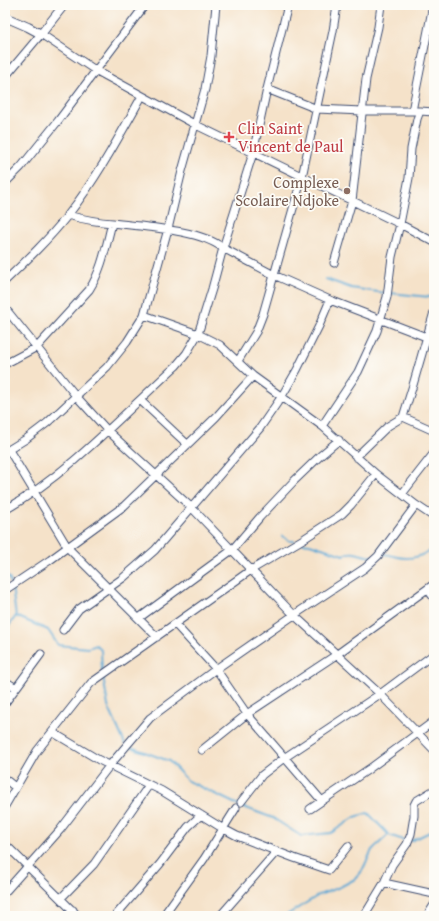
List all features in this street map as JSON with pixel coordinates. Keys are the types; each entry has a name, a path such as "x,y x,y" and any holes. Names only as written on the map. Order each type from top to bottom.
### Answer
{"street":[{"path":"5,77 64,5"},
{"path":"5,183 58,121 145,5"},
{"path":"157,637 68,548 7,451 47,423 107,367 117,357 144,315 205,89 211,56 216,5"},
{"path":"5,510 34,492 51,479 108,431 176,366 186,354 198,334 212,289 222,248 253,153 288,5"},
{"path":"238,361 256,332 263,314 302,177 333,31 337,5"},
{"path":"334,263 352,201 366,79 378,27 381,5"},
{"path":"412,111 432,5"},
{"path":"5,17 41,34 95,70 196,126 400,224 434,242"},
{"path":"267,89 317,109 434,112"},
{"path":"5,281 40,248 84,194 142,96"},
{"path":"322,426 358,372 380,319 387,293 392,257 409,178 417,119 420,111"},
{"path":"67,215 112,223 168,229 216,242 222,248 274,275 330,300 431,339"},
{"path":"5,364 37,347 89,290 94,282 102,260 112,223"},
{"path":"63,630 80,609 139,566 155,550 260,428 282,396 317,332 330,300"},
{"path":"5,308 76,396 108,431 192,508 294,615 380,694 434,750"},
{"path":"356,457 388,426 403,417 431,339 434,312"},
{"path":"144,315 198,334 220,345 253,376 322,426 376,474 416,505 434,516"},
{"path":"10,587 68,548 124,506 216,417 253,376"},
{"path":"140,400 187,444"},
{"path":"403,417 434,431"},
{"path":"139,618 232,550 260,517 294,481 339,440"},
{"path":"402,494 434,453"},
{"path":"5,806 37,751 91,684 251,570 342,514 376,474"},
{"path":"5,892 60,830 110,765 150,718 216,669 365,568 378,556 416,505"},
{"path":"202,750 247,714 336,655 428,590 434,584"},
{"path":"428,590 434,598"},
{"path":"176,624 216,669 247,714 322,801"},
{"path":"5,703 41,654"},
{"path":"241,802 262,775 284,758 380,694 434,654"},
{"path":"5,681 16,688"},
{"path":"310,809 434,722"},
{"path":"52,732 99,760 162,791 222,828 237,836 277,852 329,870 348,846"},
{"path":"5,779 15,787"},
{"path":"61,898 98,860 149,785"},
{"path":"364,916 384,883 392,865 407,844 416,801 434,790"},
{"path":"163,916 204,859 222,828 236,808"},
{"path":"115,916 160,864 188,827 201,815"},
{"path":"5,844 75,913 66,916"},
{"path":"220,916 277,852"},
{"path":"384,883 434,894"},
{"path":"427,916 434,905"}],"waterway":[{"path":"326,279 351,288 385,293"},
{"path":"390,293 434,298"},
{"path":"282,536 290,541 294,541"},
{"path":"302,543 310,544 343,555 355,553 370,557 374,556"},
{"path":"382,554 412,558 434,548"},
{"path":"5,574 11,583"},
{"path":"5,631 16,616 12,587"},
{"path":"16,616 48,630 58,645 88,648 96,645 101,650 102,672"},
{"path":"103,676 108,706 125,744"},
{"path":"128,746 169,761 188,781 238,805 273,818 301,836 331,833 355,817 368,813 389,835 406,841"},
{"path":"411,841 434,830"},
{"path":"285,916 319,895 340,887 355,879 362,871 372,850 388,835"}],"place":[{"name":"Clin Saint Vincent de Paul","path":"229,137"},
{"name":"Complexe Scolaire Ndjoke","path":"347,191"}]}
